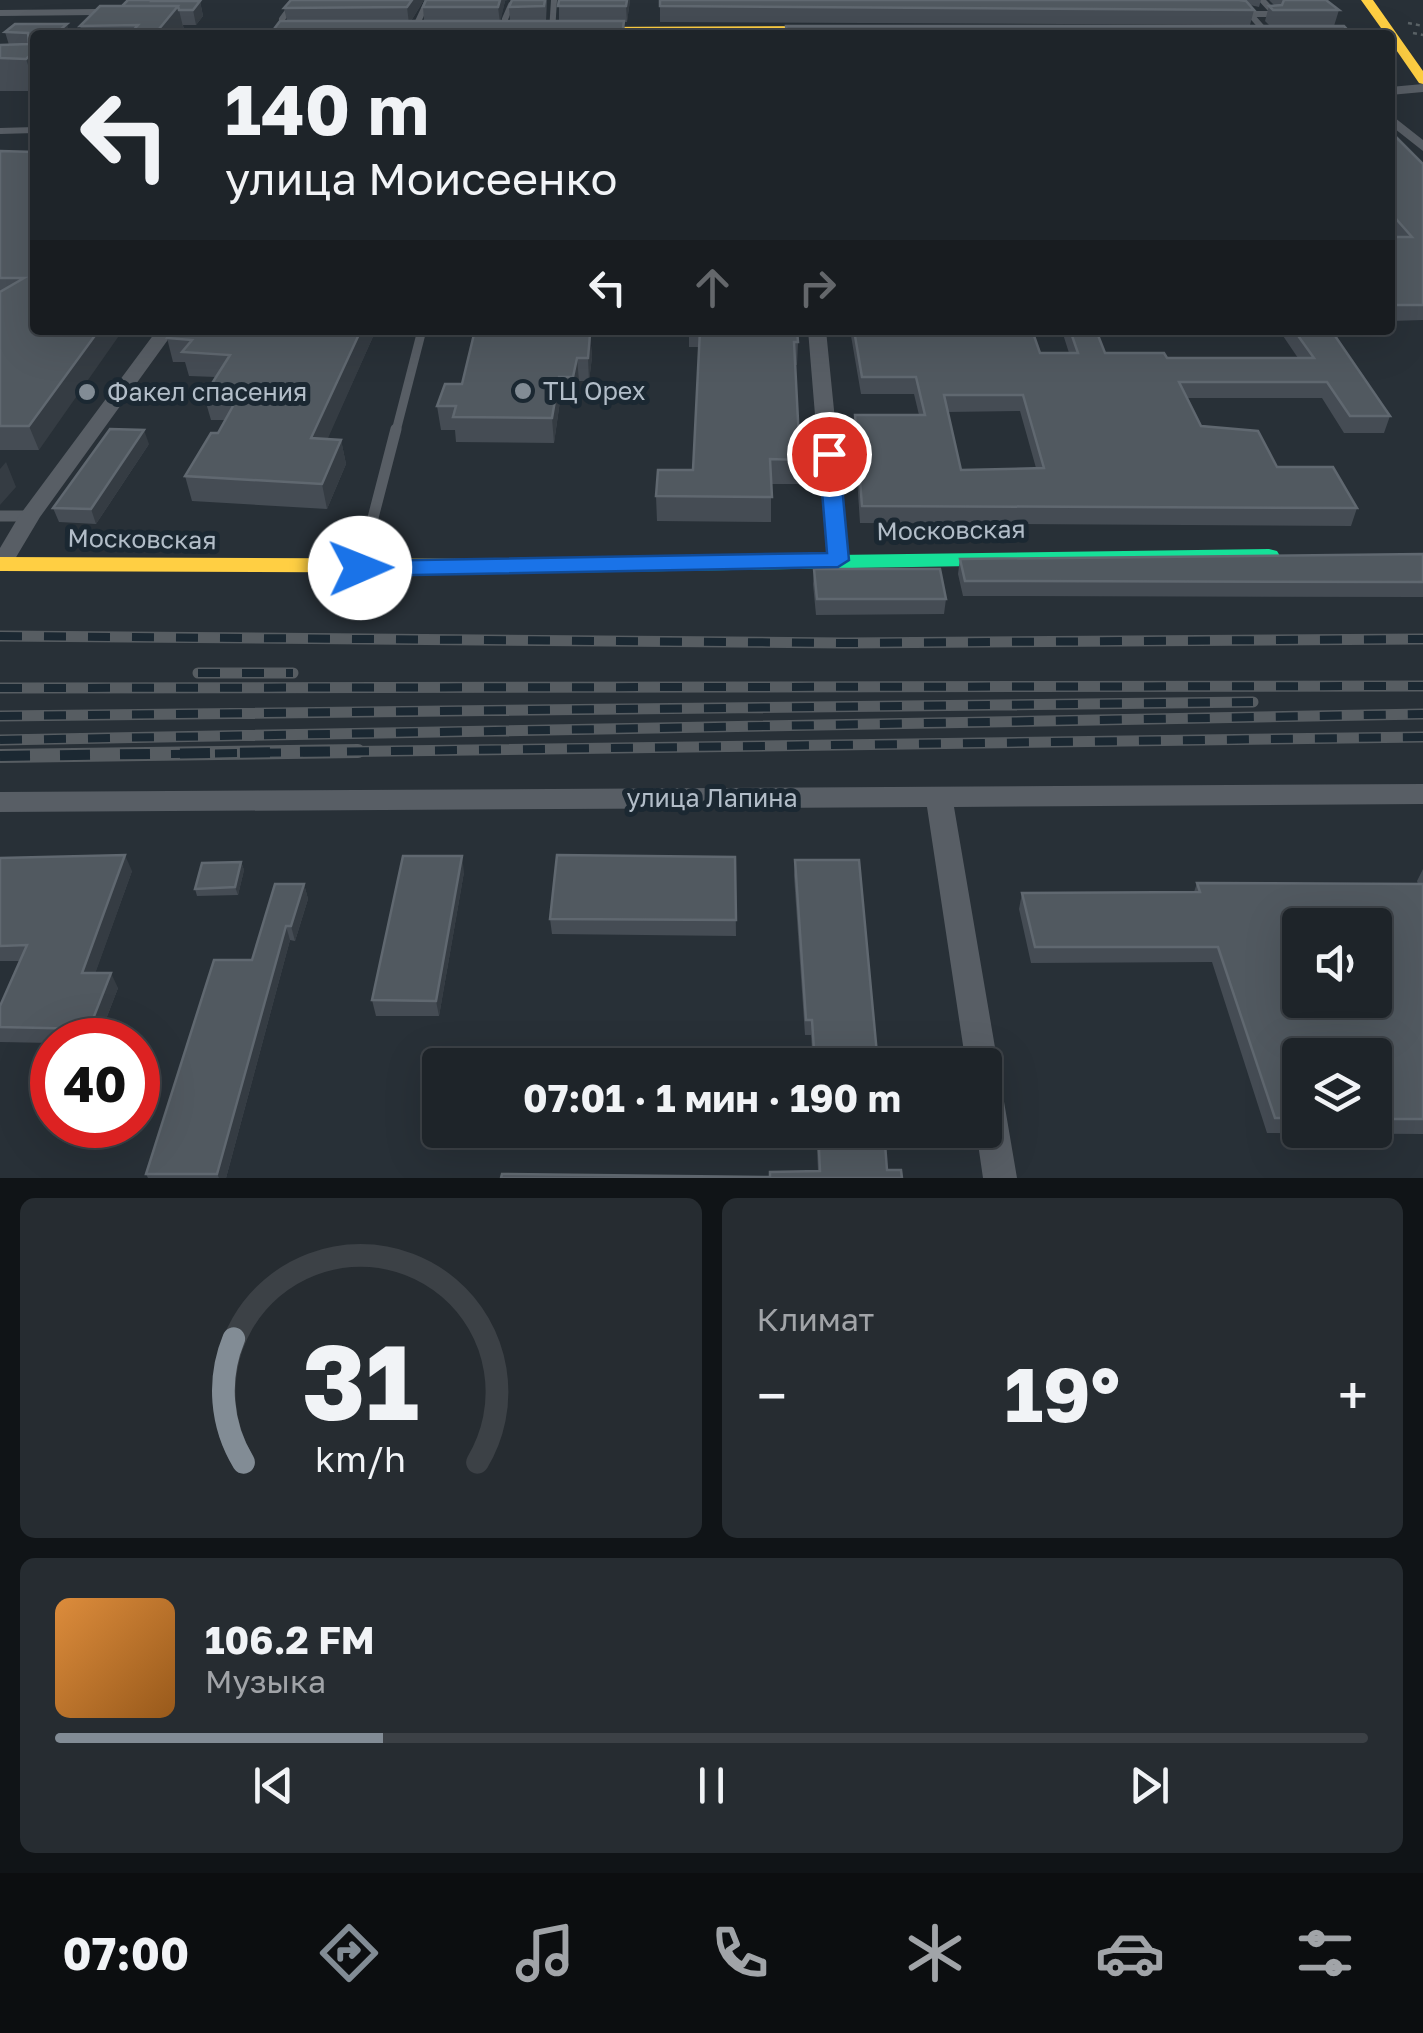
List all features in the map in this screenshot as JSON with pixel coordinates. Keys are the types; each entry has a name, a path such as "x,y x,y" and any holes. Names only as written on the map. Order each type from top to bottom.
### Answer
{"main road":[{"path":"1367,0 1386,30"},
{"path":"1228,30 1253,18 1361,30"},
{"path":"498,26 534,30"},
{"path":"245,30 270,29"},
{"path":"1395,32 1422,30"},
{"path":"0,35 30,35"},
{"path":"1395,49 1423,84"},
{"name":"Московская","path":"0,564 360,568 1287,556"}],"street":[{"path":"1395,91 1423,84"},
{"path":"1395,122 1423,147"},
{"path":"0,564 30,516 162,335"},
{"path":"817,335 838,560"},
{"name":"улица Лапина","path":"0,802 1423,794"},
{"path":"939,798 979,1048"},
{"path":"995,1148 1000,1178"}],"lane":[{"path":"270,29 296,0"},
{"path":"408,30 414,28 428,0"},
{"path":"498,26 520,0"},
{"path":"552,30 554,0"},
{"path":"1253,18 1275,14 1262,0"},
{"path":"0,13 97,12"},
{"path":"0,130 30,130"},
{"path":"360,568 421,335"},
{"path":"0,516 30,516"}],"path":[{"path":"1395,32 1422,30"}],"building":[{"path":"128,0 200,1 193,10 179,10 178,6 122,6"},
{"path":"291,0 412,0 407,7 284,8"},
{"path":"426,0 500,0 498,7 423,7"},
{"path":"512,0 545,0 544,6 509,7"},
{"path":"559,0 627,0 626,6 558,6"},
{"path":"660,0 1239,0 1246,1 1254,10 660,6"},
{"path":"1284,0 1326,0 1339,10 1273,10 1269,6 1282,5"},
{"path":"100,6 178,6 158,30 134,30 138,25 80,26"},
{"path":"280,21 624,21 623,30 273,30"},
{"path":"15,24 67,24 60,30 30,30 30,55 26,59 0,58 0,45 29,44 28,33 5,32"},
{"path":"786,26 1344,26 1348,30 786,30"},
{"path":"1395,136 1423,164 1423,305 1395,305 1395,237 1412,237 1395,218"},
{"path":"0,151 30,152 30,335 95,335 29,426 0,426 0,292 24,278 0,278"},
{"path":"359,335 311,438 341,440 322,484 185,476 211,433 218,433 238,397 204,396 230,355 182,352 192,340 167,338"},
{"name":"ТЦ Орех","path":"474,335 590,335 588,358 577,358 573,377 559,377 552,418 453,417 456,406 437,406 445,384 462,384"},
{"path":"700,335 797,335 798,342 794,342 800,460 770,459 772,497 656,496 658,470 693,470"},
{"path":"855,335 1034,335 1040,353 1078,353 1072,335 1098,335 1105,353 1164,353 1167,358 1314,358 1298,335 1334,335 1390,416 1350,416 1327,382 1179,382 1201,426 1258,431 1277,467 1333,467 1357,508 862,506 855,415 925,415 916,377 862,377","holes":["944,395 1023,395 1044,468 961,470"]},
{"path":"110,429 144,430 91,509 53,508"},
{"path":"1423,554 1423,582 965,581 960,559"},
{"path":"814,569 940,569 946,599 817,599"},
{"path":"125,855 82,973 111,973 93,1018 30,1018 30,1028 0,1027 0,1006 27,945 0,946 0,858"},
{"path":"557,855 735,857 736,920 550,919"},
{"path":"403,856 462,856 436,1001 372,1000"},
{"path":"795,860 859,860 876,1048 814,1048 812,1020 806,1020"},
{"path":"241,862 235,887 195,889 202,863"},
{"path":"1197,883 1423,884 1423,1119 1392,1119 1392,1038 1282,1038 1282,1118 1275,1118 1218,947 1035,947 1022,893 1200,892"},
{"path":"275,884 304,884 291,926 286,926 217,1174 146,1174 154,1148 160,1148 160,1130 214,960 252,960"},
{"path":"819,1148 885,1148 887,1170 901,1170 902,1178 501,1178 502,1174 770,1177 770,1172 820,1171"}],"railway":[{"path":"0,636 845,643 1423,639"},
{"path":"198,673 293,673"},
{"path":"0,688 1423,686"},
{"path":"0,716 1253,702"},
{"path":"0,740 1423,714"},
{"path":"171,754 1423,737"},
{"path":"0,756 358,751"}],"traffic: fast":[{"path":"542,566 1269,556"}],"traffic: slow":[{"path":"1367,0 1388,30"},
{"path":"1395,40 1423,80"},
{"path":"0,564 542,566"}],"place":[{"name":"ТЦ Орех","path":"523,391"},
{"name":"Факел спасения","path":"87,392"}],"route":[{"path":"360,568 838,560 829,454"}]}
